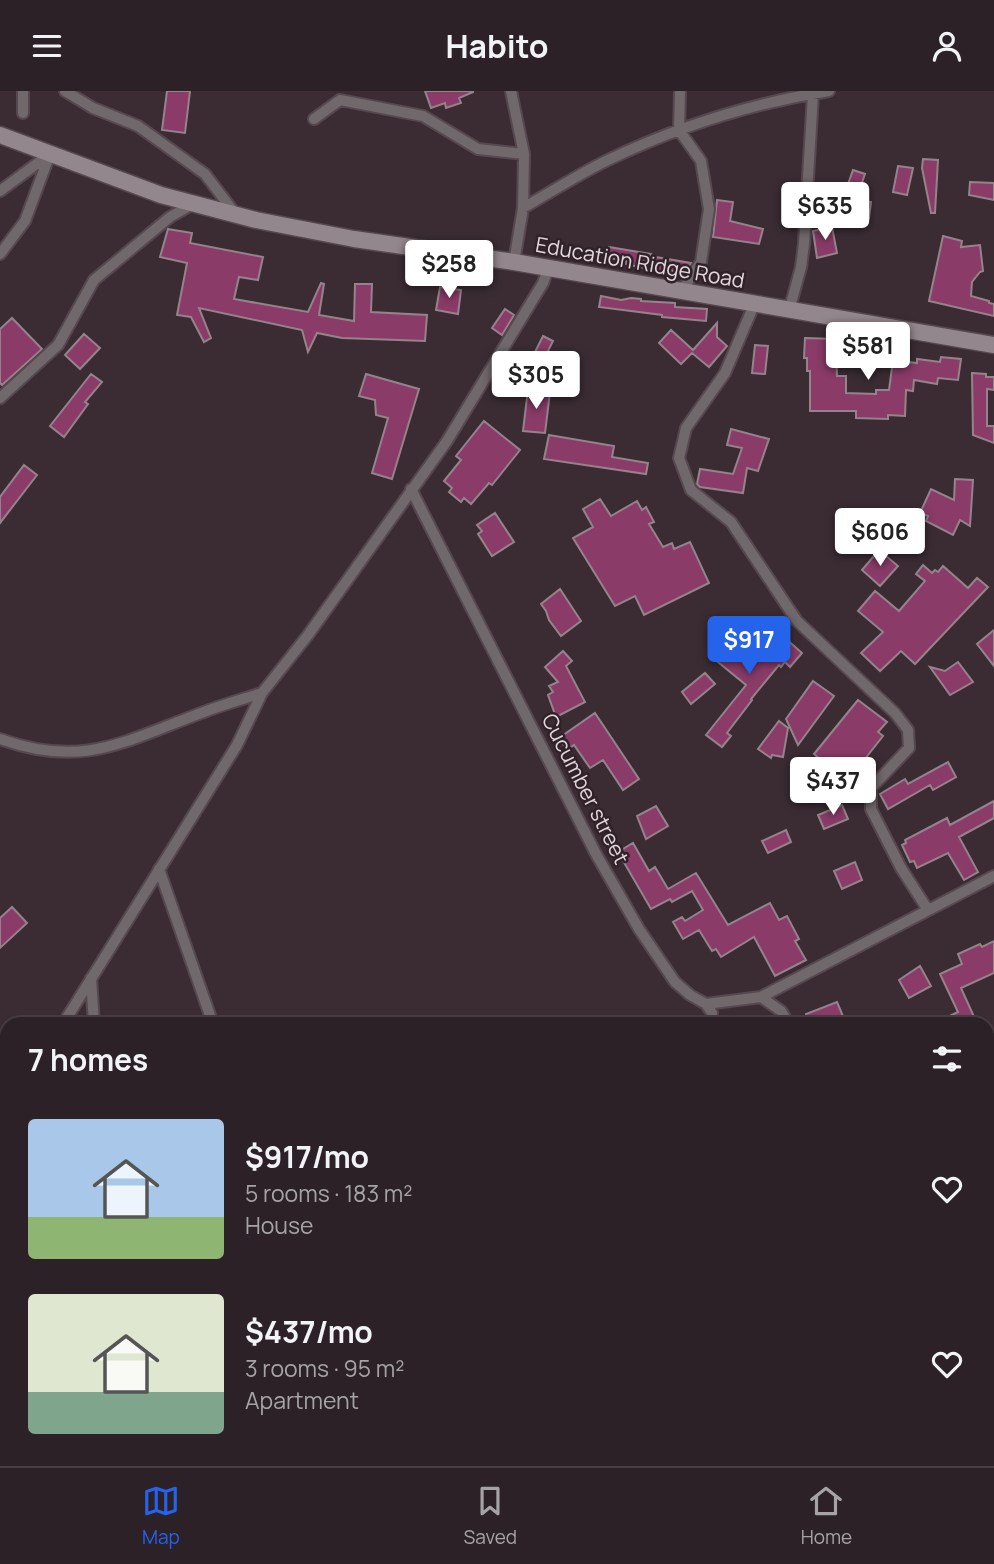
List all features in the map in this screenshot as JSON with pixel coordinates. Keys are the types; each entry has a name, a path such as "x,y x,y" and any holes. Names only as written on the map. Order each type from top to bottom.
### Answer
{"main road":[{"name":"Education Ridge Road","path":"0,135 191,205 237,216 354,239 514,262 994,345"}],"street":[{"path":"23,91 23,113"},
{"path":"65,91 93,109 138,126 205,173 237,216"},
{"path":"511,91 524,154 523,208 514,262"},
{"path":"680,91 679,130 701,161 709,209 701,262 681,292"},
{"path":"523,208 605,161 679,130 829,91"},
{"path":"789,311 804,244 813,94"},
{"path":"314,119 340,100 423,116 478,149 524,154"},
{"path":"0,191 50,154"},
{"path":"0,254 24,221 50,154"},
{"path":"0,398 58,345 94,280 170,217 191,205"},
{"path":"67,1017 237,745 262,693 309,635 447,441 543,282 548,269"},
{"path":"754,305 725,373 686,428 679,458 691,490 731,522 797,621 895,713 908,730 909,748 871,788 871,809 901,868 928,910"},
{"name":"Cucumber street","path":"411,489 602,865 639,929 675,982 706,1004"},
{"path":"0,739 56,753 95,750 133,741 198,714 262,693"},
{"path":"159,869 211,1017"},
{"path":"711,1017 712,1013 706,1004 761,997 994,876"},
{"path":"91,978 93,1017"},
{"path":"761,997 781,1011 785,1017"}],"building":[{"path":"167,91 190,91 185,133 162,130"},
{"path":"425,91 473,92 459,98 461,103 446,108 445,103 431,108"},
{"path":"923,159 938,160 935,213 931,213 922,168"},
{"path":"898,166 913,168 907,195 893,192"},
{"path":"853,170 865,174 856,200 871,202 869,218 838,213 840,198 843,198"},
{"path":"970,182 994,183 994,200 969,195"},
{"path":"717,200 733,202 730,221 763,229 759,244 713,237"},
{"path":"832,227 837,253 817,258 813,231"},
{"path":"168,229 192,233 190,243 263,257 258,280 239,277 234,299 308,312 321,283 324,284 319,315 354,321 355,284 372,284 371,312 427,315 425,341 342,338 317,333 308,352 302,330 199,308 211,338 204,342 191,317 177,315 187,263 160,257"},
{"path":"943,236 962,241 961,247 980,245 983,271 972,282 971,296 994,304 994,316 929,301"},
{"path":"609,247 691,263 684,274 669,270 652,270 626,264 626,260 607,258"},
{"path":"440,287 461,290 458,314 436,310"},
{"path":"601,296 707,309 706,321 599,307"},
{"path":"505,309 514,315 502,335 492,328"},
{"path":"12,318 42,349 2,385 0,329"},
{"path":"717,323 717,337 727,346 709,367 692,353 681,364 659,343 671,330 693,350"},
{"path":"84,334 100,348 80,369 65,355"},
{"path":"543,336 553,341 542,363 532,358"},
{"path":"805,338 836,339 837,376 846,376 846,393 876,394 876,390 889,390 893,360 917,363 917,359 940,362 941,357 961,359 958,380 938,378 937,384 914,380 913,391 906,390 905,416 888,415 888,419 856,418 856,411 810,411 810,371 807,371 807,358 804,358"},
{"path":"755,345 768,346 765,374 752,373"},
{"path":"972,373 994,377 994,390 987,389 987,426 994,426 994,443 973,435"},
{"path":"91,374 102,382 85,402 88,404 64,437 50,426"},
{"path":"366,374 419,389 392,479 372,473 388,418 376,415 375,400 359,396"},
{"path":"528,389 550,392 545,433 523,431"},
{"path":"484,421 520,450 492,485 489,483 471,504 464,498 461,502 449,492 452,488 444,481 461,460 456,456"},
{"path":"731,429 769,439 758,471 747,468 743,493 700,487 697,484 700,469 733,474 742,448 727,445"},
{"path":"549,435 614,446 612,457 648,463 646,474 544,459"},
{"path":"24,465 37,475 0,523 0,497"},
{"path":"955,479 973,480 970,526 960,520 953,535 926,521 928,516 920,513 931,489 954,500"},
{"path":"600,499 611,516 637,501 642,510 646,507 654,522 649,524 663,547 672,543 674,549 690,542 709,583 644,615 635,596 615,606 573,538 593,527 583,509"},
{"path":"495,513 514,542 492,556 478,534 482,531 477,525"},
{"path":"879,550 898,566 880,586 862,570"},
{"path":"923,565 932,573 935,570 938,572 943,566 968,588 977,578 988,587 915,664 901,651 880,671 861,653 883,632 858,611 875,591 899,611 925,581 916,574"},
{"path":"560,589 581,621 561,636 541,604"},
{"path":"740,628 771,654 785,638 802,653 790,667 785,662 781,667 779,665 727,733 731,736 722,747 706,735 746,685 718,662 728,650 724,647"},
{"path":"994,630 994,666 977,644"},
{"path":"563,651 572,661 566,666 585,702 556,717 548,695 553,692 549,686 558,682 545,667"},
{"path":"958,662 973,682 950,695 930,667 945,671"},
{"path":"705,673 715,684 691,704 682,692"},
{"path":"813,681 834,696 798,745 786,719"},
{"path":"858,700 887,722 878,732 883,736 857,769 862,774 854,781 837,763 822,783 810,774 821,760 814,754"},
{"path":"595,713 639,779 623,790 603,760 590,768 574,745 567,750 559,738"},
{"path":"779,721 788,728 783,757 772,755 771,758 758,749"},
{"path":"948,762 956,777 933,790 930,785 888,809 880,794 905,779 908,784"},
{"path":"994,801 994,818 959,837 978,872 964,880 948,853 917,868 914,861 910,862 902,845 906,843 905,840 947,818 950,825"},
{"path":"842,805 848,819 824,829 818,815"},
{"path":"656,806 668,826 646,839 637,816"},
{"path":"786,830 791,842 768,853 762,841"},
{"path":"633,843 649,871 655,867 668,889 696,873 728,925 770,903 779,920 787,916 799,939 795,941 806,960 775,976 754,937 721,957 716,949 712,951 699,930 683,939 673,922 682,917 685,921 703,910 692,891 651,909 618,852"},
{"path":"855,862 862,880 842,889 834,871"},
{"path":"12,907 27,923 0,948 0,918"},
{"path":"994,941 994,973 961,988 974,1017 948,1017 958,1012 940,974 962,964 958,954 980,944 982,947"},
{"path":"920,966 931,986 909,998 899,980"},
{"path":"837,1002 843,1017 807,1017 806,1014"}]}
